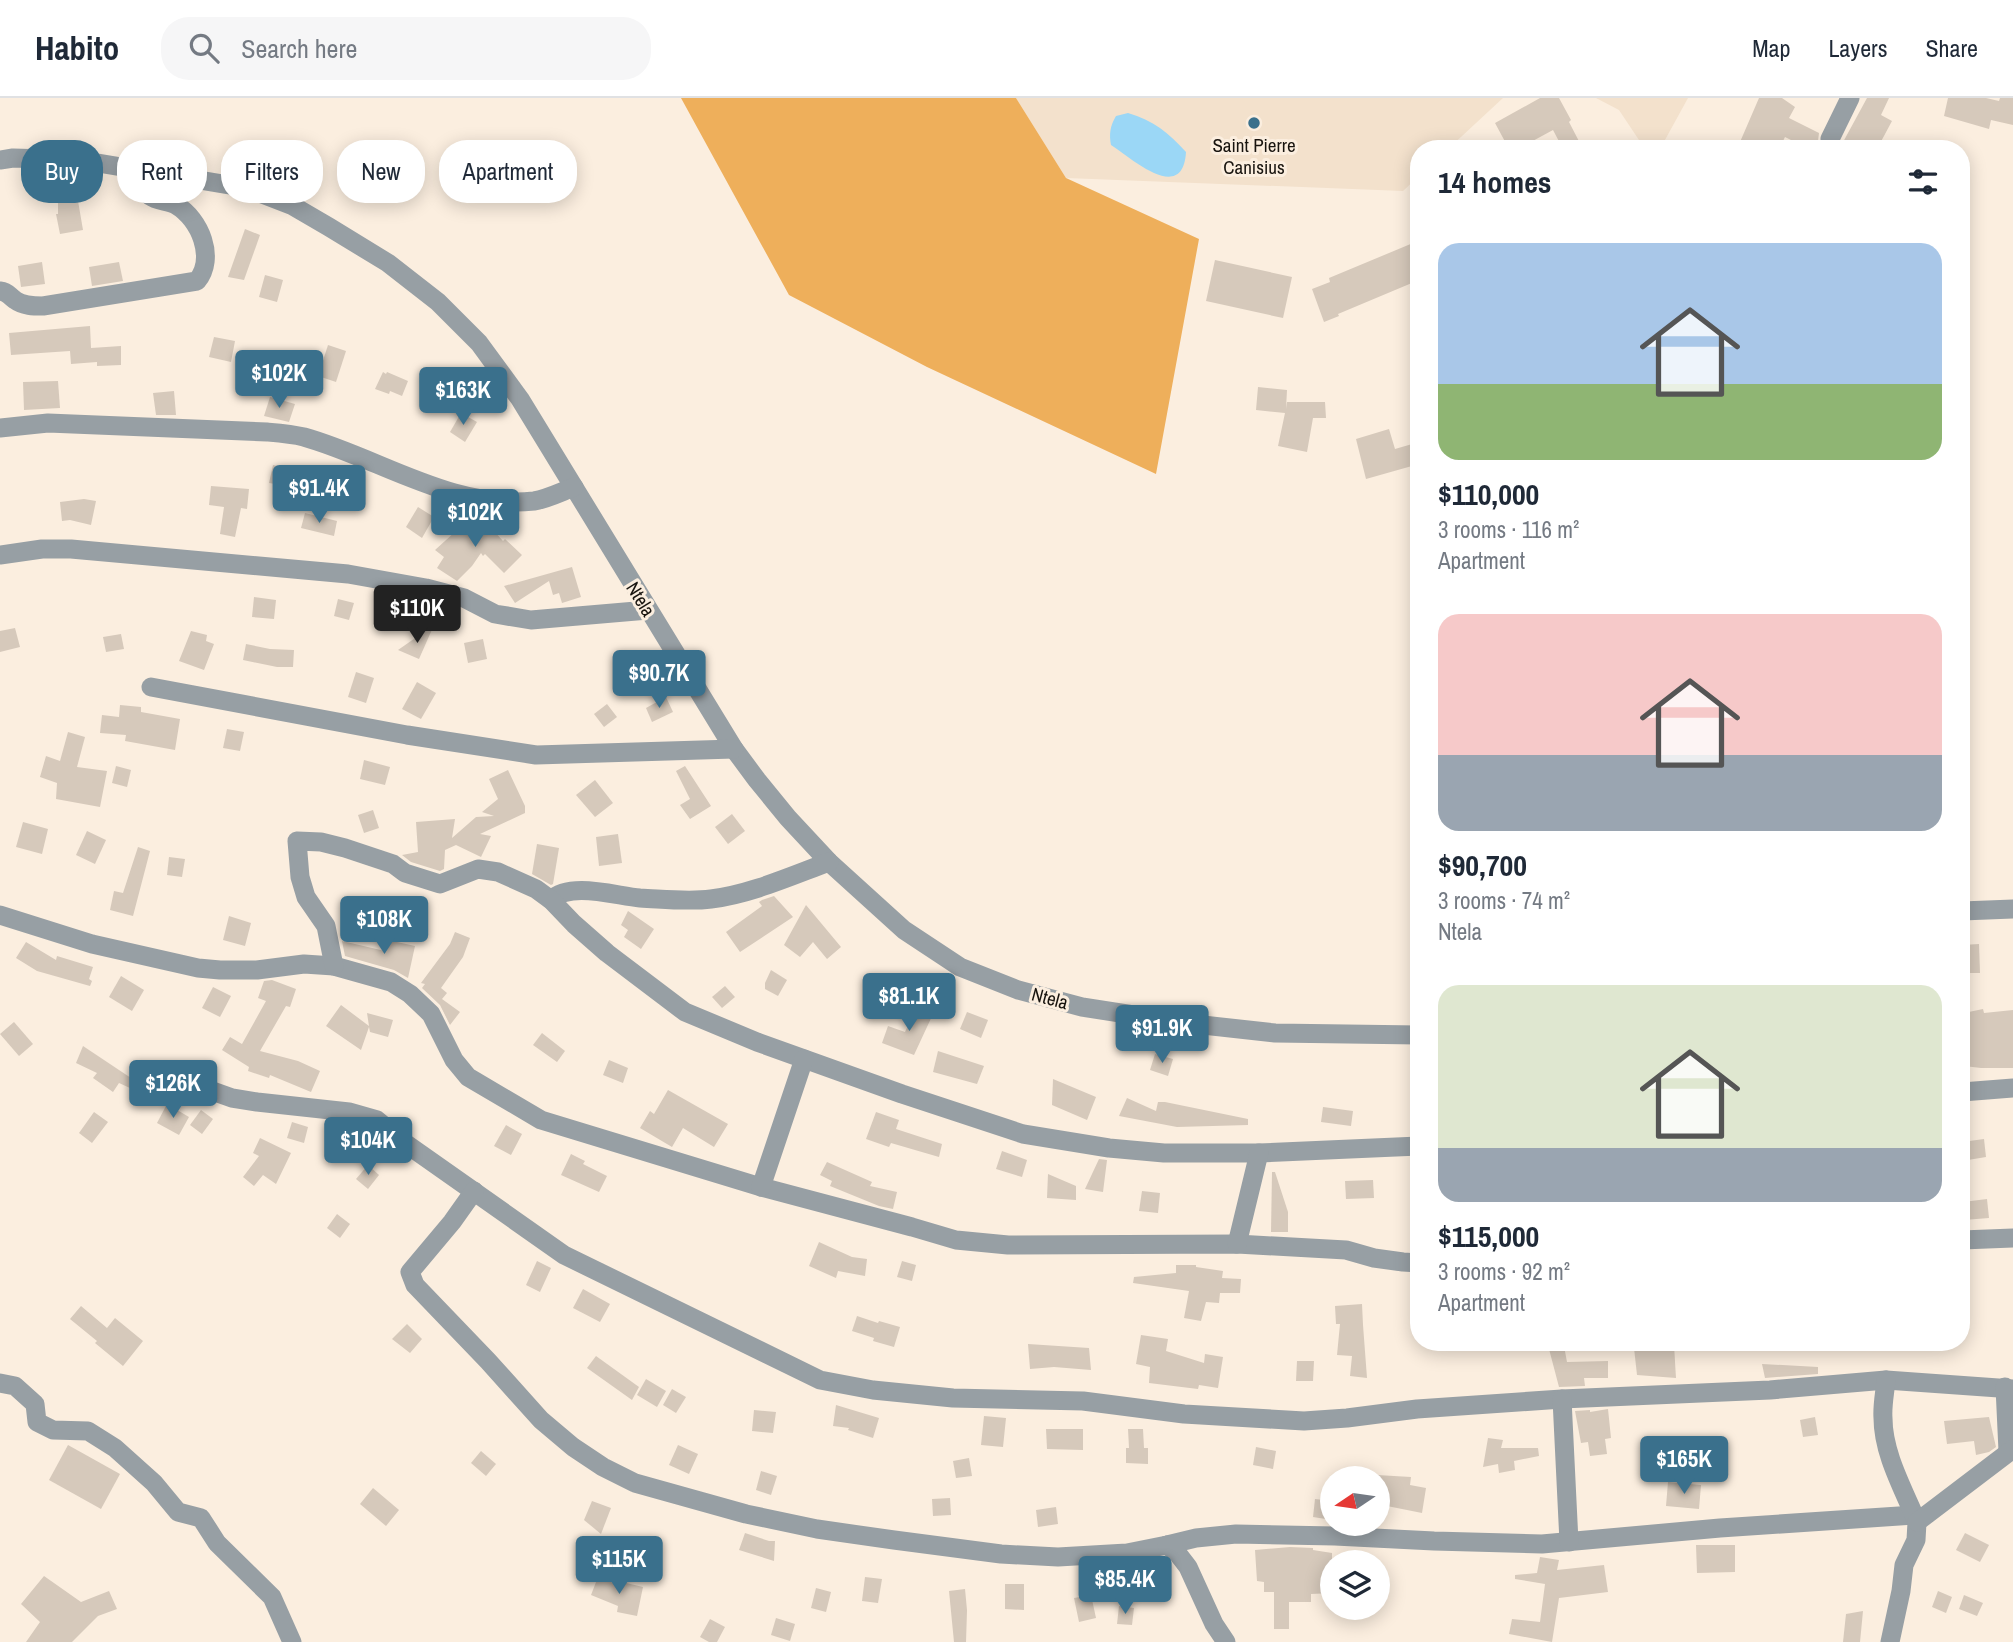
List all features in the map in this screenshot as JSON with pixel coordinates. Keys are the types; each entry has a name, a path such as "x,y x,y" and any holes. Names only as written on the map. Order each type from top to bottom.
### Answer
{"street":[{"path":"1830,139 1850,98"},
{"name":"Ntela","path":"0,160 80,160 117,167"},
{"name":"Ntela","path":"207,182 247,188 293,206 388,263 438,302 479,343 520,399 734,749 772,799 830,862 904,930 960,967 1018,990 1082,1007 1275,1033 1410,1035"},
{"path":"0,291 8,292 15,300 29,306 43,306 197,281 206,260 199,230 188,214 169,203"},
{"path":"0,428 48,423 267,432 302,436 435,487 474,498 536,500 574,487"},
{"path":"0,555 43,549 71,549 348,574 464,597 495,614 531,620 648,610"},
{"path":"151,687 407,735 536,755 734,749"},
{"path":"334,966 326,926 306,897 300,877 297,841 321,842 345,848 393,864 405,873 440,884 478,869 498,872 536,889 551,900 607,953 685,1012 804,1059 1023,1134 1109,1148 1164,1153 1259,1153 1410,1146"},
{"path":"551,900 556,895 577,891 599,891 639,898 710,899 749,891 830,862"},
{"path":"1970,911 2013,909"},
{"path":"0,915 92,944 198,968 257,970 304,964 334,966 391,982 410,994 431,1014 454,1060 468,1077 541,1120 761,1187 956,1240 1008,1245 1237,1244 1346,1250 1374,1258 1410,1262"},
{"path":"761,1187 804,1059"},
{"path":"179,1072 204,1088 232,1098 349,1112 377,1120 405,1143 474,1191 564,1255 821,1380 873,1390 953,1398 1083,1401 1184,1415 1304,1420 1562,1399 1770,1390 1886,1380 2009,1388 2011,1450 1916,1518 1720,1528 1542,1544 1236,1534 1196,1538 1127,1553 1058,1557 1001,1554 817,1529 746,1514 635,1483 603,1467 573,1447 541,1420 415,1285 410,1272 452,1223 474,1191"},
{"path":"1970,1091 2013,1088"},
{"path":"1237,1244 1259,1153"},
{"path":"1970,1240 2013,1238"},
{"path":"1886,1380 1883,1418 1885,1437 1916,1518 1916,1539 1904,1564 1901,1591 1889,1642"},
{"path":"0,1383 15,1386 35,1404 37,1422 53,1430 88,1431 115,1448 154,1483 178,1512 201,1518 217,1543 272,1597 292,1642"},
{"path":"1562,1399 1569,1542"},
{"path":"1167,1545 1188,1567 1214,1624 1226,1642"}],"shaded area":[{"path":"681,98 1016,98 1066,178 1199,239 1156,474 927,367 789,295"},
{"name":"Saint Pierre Canisius","path":"1016,98 1503,98 1458,140 1410,140 1410,184 1403,191 1066,178"},
{"path":"1596,98 1688,98 1665,140 1639,140 1619,110"}],"water":[{"path":"1128,113 1160,128 1186,152 1183,167 1176,175 1166,177 1155,173 1111,145 1110,130 1116,116"}],"building":[{"path":"1540,98 1559,98 1578,140 1558,140 1553,130 1535,140 1504,140 1495,123"},
{"path":"1759,98 1782,98 1795,107 1789,118 1819,133 1818,140 1791,140 1785,137 1784,140 1741,140"},
{"path":"1867,98 1889,98 1881,115 1892,121 1882,140 1844,140"},
{"path":"1948,98 1986,98 1999,101 2000,98 2013,98 2013,125 1991,120 1989,129 1944,116"},
{"path":"58,203 78,203 83,230 60,234"},
{"path":"245,229 260,235 244,280 228,277"},
{"path":"1410,244 1410,284 1324,322 1312,289 1330,282 1329,278"},
{"path":"1215,260 1292,277 1283,318 1206,301"},
{"path":"42,262 45,284 21,287 18,266"},
{"path":"119,262 123,281 92,286 89,267"},
{"path":"265,275 283,280 277,302 259,297"},
{"path":"90,326 91,348 121,346 121,365 97,366 97,362 71,364 70,351 11,355 9,333"},
{"path":"214,337 235,341 231,362 209,357"},
{"path":"328,345 346,351 336,382 318,376"},
{"path":"383,372 408,381 402,396 375,389"},
{"path":"58,381 60,408 24,410 23,382"},
{"path":"1258,387 1287,390 1286,409 1287,402 1325,402 1326,418 1313,418 1307,452 1278,446 1285,413 1256,410"},
{"path":"174,391 176,415 156,415 153,393"},
{"path":"270,397 295,404 289,422 264,416"},
{"path":"461,413 477,422 465,442 450,432"},
{"path":"1389,429 1395,449 1410,445 1410,467 1366,479 1356,439"},
{"path":"273,465 291,469 287,486 269,483"},
{"path":"211,486 249,489 247,509 241,508 235,537 220,534 224,507 209,505"},
{"path":"84,499 96,501 91,525 62,521 60,502"},
{"path":"418,507 434,517 422,538 406,527"},
{"path":"477,512 503,541 505,539 522,555 504,573 481,553 457,581 437,568 444,557 435,550"},
{"path":"305,513 337,521 334,536 301,528"},
{"path":"572,567 581,597 562,603 559,593 553,595 549,581 515,603 504,586"},
{"path":"254,597 276,600 274,619 252,617"},
{"path":"338,599 354,603 349,620 334,616"},
{"path":"434,625 419,659 398,650"},
{"path":"15,628 20,647 0,652 0,631"},
{"path":"191,631 207,635 206,641 214,644 204,670 179,661"},
{"path":"121,634 124,649 106,652 103,637"},
{"path":"483,639 487,659 468,663 464,643"},
{"path":"246,644 294,650 293,667 277,667 243,660"},
{"path":"356,672 374,678 366,703 348,697"},
{"path":"417,682 436,693 421,719 402,709"},
{"path":"666,697 673,712 652,722 646,708"},
{"path":"607,704 617,717 604,727 594,714"},
{"path":"120,705 141,707 141,712 180,719 175,750 125,741 126,735 100,733 102,715 119,717"},
{"path":"227,729 244,732 240,751 223,748"},
{"path":"68,732 85,737 77,767 107,771 100,807 56,799 57,783 40,777 46,756 60,761"},
{"path":"364,760 390,767 385,785 360,779"},
{"path":"116,766 131,770 127,787 112,783"},
{"path":"685,766 711,806 690,819 680,805 690,799 676,771"},
{"path":"508,770 525,806 525,813 480,834 491,836 481,857 456,845 445,850 444,869 440,871 411,862 402,855 418,852 416,822 455,819 452,838 476,817 494,816 482,812 498,799 489,779"},
{"path":"595,780 613,803 595,817 576,795"},
{"path":"373,810 379,828 364,833 358,815"},
{"path":"732,814 745,831 728,844 715,827"},
{"path":"23,822 48,829 42,854 16,847"},
{"path":"87,831 106,840 95,864 76,855"},
{"path":"618,834 622,863 599,866 596,837"},
{"path":"537,844 559,848 551,885 532,874"},
{"path":"138,847 150,851 133,916 110,910 114,891 123,893"},
{"path":"169,857 185,859 182,877 167,875"},
{"path":"774,896 793,917 740,952 726,932 762,906 759,902"},
{"path":"806,905 841,947 827,959 813,942 800,957 784,945"},
{"path":"628,911 654,929 641,949 624,937 628,930 621,925"},
{"path":"229,916 251,923 245,946 223,940"},
{"path":"455,932 470,938 463,957 441,988 447,993 442,999 460,1012 450,1025 440,1005 422,988 425,984 421,983 450,944"},
{"path":"388,940 415,946 408,978 394,970 345,956 342,941 385,951"},
{"path":"26,942 56,960 57,956 93,967 90,986 37,971 16,958"},
{"path":"1979,944 1980,973 1970,973 1970,945"},
{"path":"771,970 787,980 778,996 765,989"},
{"path":"121,976 144,990 132,1011 109,997"},
{"path":"272,980 296,989 290,1007 286,1006 260,1051 298,1061 320,1071 311,1092 270,1075 269,1078 248,1071 249,1067 222,1050 230,1037 242,1044 266,1001 258,998 264,981"},
{"path":"725,986 735,997 722,1008 712,997"},
{"path":"213,987 231,996 220,1017 202,1008"},
{"path":"341,1005 369,1026 367,1013 393,1020 388,1037 370,1032 369,1027 361,1050 326,1026"},
{"path":"917,1006 933,1014 914,1055 882,1043 888,1026 905,1032"},
{"path":"1983,1009 1984,1013 2013,1010 2013,1068 1970,1067 1970,1012"},
{"path":"967,1012 988,1020 981,1038 960,1029"},
{"path":"14,1022 33,1044 19,1056 0,1034"},
{"path":"542,1033 565,1051 557,1062 533,1045"},
{"path":"83,1046 134,1080 130,1088 119,1083 113,1092 93,1078 97,1073 76,1063"},
{"path":"938,1051 984,1066 977,1084 933,1072"},
{"path":"1155,1054 1173,1059 1168,1076 1150,1070"},
{"path":"609,1060 628,1068 623,1083 603,1075"},
{"path":"1053,1079 1096,1097 1087,1120 1052,1105"},
{"path":"668,1090 728,1124 714,1147 683,1128 672,1147 640,1128 650,1111 654,1114"},
{"path":"1127,1098 1156,1111 1158,1102 1165,1102 1248,1119 1248,1125 1177,1127 1119,1116"},
{"path":"167,1104 189,1117 179,1135 157,1123"},
{"path":"1323,1107 1353,1111 1351,1126 1321,1122"},
{"path":"201,1110 213,1119 202,1134 190,1125"},
{"path":"94,1112 108,1122 92,1143 79,1133"},
{"path":"876,1112 899,1120 896,1129 942,1144 939,1157 891,1143 889,1147 866,1139"},
{"path":"292,1122 308,1127 304,1143 287,1138"},
{"path":"506,1125 522,1134 511,1155 494,1146"},
{"path":"260,1138 291,1153 276,1184 263,1175 254,1186 243,1177 259,1156 253,1153"},
{"path":"1984,1139 1986,1157 1970,1160 1970,1141"},
{"path":"1002,1151 1027,1160 1022,1177 996,1169"},
{"path":"571,1154 585,1161 583,1164 607,1176 599,1192 561,1175"},
{"path":"1099,1159 1107,1160 1103,1192 1085,1189"},
{"path":"827,1162 872,1182 870,1186 897,1192 893,1209 830,1186 832,1181 820,1175"},
{"path":"368,1165 379,1175 368,1189 356,1179"},
{"path":"1272,1172 1275,1172 1288,1212 1288,1232 1271,1232"},
{"path":"1048,1174 1076,1186 1076,1200 1047,1198"},
{"path":"1373,1180 1374,1198 1346,1199 1345,1181"},
{"path":"1142,1191 1160,1193 1158,1213 1139,1211"},
{"path":"1987,1199 1989,1218 1970,1220 1970,1201"},
{"path":"337,1214 350,1224 340,1238 327,1228"},
{"path":"819,1242 852,1257 867,1259 865,1276 838,1271 836,1278 809,1266"},
{"path":"537,1261 551,1268 540,1292 526,1285"},
{"path":"902,1261 916,1265 912,1281 897,1277"},
{"path":"1176,1265 1196,1265 1223,1271 1222,1278 1241,1279 1240,1293 1220,1293 1219,1303 1206,1302 1201,1321 1184,1318 1189,1291 1133,1283 1134,1277 1176,1273"},
{"path":"583,1289 610,1304 600,1322 573,1308"},
{"path":"1362,1304 1367,1378 1350,1376 1352,1356 1337,1355 1340,1324 1336,1324 1335,1306"},
{"path":"81,1306 107,1328 115,1318 143,1341 123,1366 70,1319"},
{"path":"857,1316 900,1327 894,1347 852,1331"},
{"path":"407,1324 422,1339 410,1353 392,1339"},
{"path":"1141,1335 1168,1339 1166,1351 1204,1363 1205,1354 1223,1357 1218,1388 1199,1385 1198,1389 1149,1383 1150,1367 1136,1364"},
{"path":"1028,1344 1089,1348 1091,1370 1054,1367 1030,1369"},
{"path":"1550,1351 1565,1351 1567,1362 1608,1361 1608,1378 1584,1378 1585,1386 1559,1387"},
{"path":"1634,1351 1674,1351 1676,1378 1637,1375"},
{"path":"596,1356 639,1387 632,1400 587,1368"},
{"path":"1297,1361 1314,1361 1313,1381 1296,1381"},
{"path":"1762,1364 1818,1367 1818,1374 1765,1378"},
{"path":"646,1379 666,1391 657,1407 637,1395"},
{"path":"672,1389 686,1397 676,1413 663,1405"},
{"path":"836,1405 879,1418 873,1438 848,1430 849,1428 833,1426"},
{"path":"1608,1409 1611,1438 1605,1439 1607,1454 1590,1456 1588,1442 1581,1443 1575,1411"},
{"path":"754,1410 776,1412 773,1433 752,1431"},
{"path":"984,1416 1006,1418 1003,1447 981,1445"},
{"path":"1815,1417 1818,1435 1803,1437 1800,1420"},
{"path":"1989,1417 1996,1447 1989,1452 1976,1455 1974,1441 1947,1444 1944,1421"},
{"path":"1046,1429 1083,1429 1083,1450 1047,1449"},
{"path":"1128,1429 1143,1429 1144,1448 1148,1448 1148,1464 1126,1463 1126,1448 1129,1448"},
{"path":"1488,1438 1503,1440 1501,1448 1538,1448 1539,1456 1514,1461 1515,1470 1499,1473 1498,1464 1483,1467"},
{"path":"68,1445 120,1474 101,1509 49,1480"},
{"path":"678,1445 698,1454 689,1474 669,1465"},
{"path":"1256,1447 1276,1451 1273,1469 1253,1465"},
{"path":"481,1451 496,1464 486,1476 471,1463"},
{"path":"969,1458 972,1476 956,1478 953,1461"},
{"path":"761,1471 777,1476 771,1495 756,1490"},
{"path":"1390,1476 1411,1477 1410,1485 1426,1488 1422,1513 1390,1507"},
{"path":"1668,1482 1701,1485 1699,1509 1666,1506"},
{"path":"373,1488 399,1510 386,1526 360,1504"},
{"path":"950,1498 951,1515 933,1516 932,1499"},
{"path":"1315,1499 1320,1500 1320,1518 1313,1517"},
{"path":"592,1501 611,1508 601,1534 584,1520"},
{"path":"1056,1507 1058,1524 1038,1527 1036,1510"},
{"path":"745,1533 775,1541 774,1561 739,1550"},
{"path":"1965,1533 1989,1545 1980,1562 1956,1550"},
{"path":"1696,1545 1735,1545 1735,1572 1697,1573"},
{"path":"1290,1547 1313,1548 1320,1551 1320,1594 1311,1594 1311,1602 1289,1602 1289,1629 1274,1629 1274,1592 1264,1592 1264,1582 1257,1581 1255,1550"},
{"path":"1540,1557 1559,1560 1557,1570 1604,1565 1608,1592 1559,1598 1552,1642 1509,1634 1512,1619 1540,1622 1545,1584 1515,1579 1515,1575 1537,1573"},
{"path":"44,1576 81,1602 109,1591 117,1609 98,1616 72,1642 26,1642 40,1622 21,1604"},
{"path":"598,1577 621,1586 622,1582 643,1587 637,1616 617,1612 618,1606 591,1595"},
{"path":"865,1577 882,1579 878,1603 862,1601"},
{"path":"1005,1584 1024,1584 1024,1610 1005,1609"},
{"path":"816,1588 831,1592 826,1612 811,1608"},
{"path":"965,1589 966,1642 954,1642 949,1591"},
{"path":"1938,1591 1952,1597 1946,1613 1932,1607"},
{"path":"1091,1595 1096,1618 1079,1622 1074,1598"},
{"path":"1964,1595 1983,1603 1977,1616 1959,1609"},
{"path":"1119,1606 1134,1608 1132,1625 1117,1624"},
{"path":"1863,1611 1860,1642 1843,1642 1846,1614"},
{"path":"776,1618 795,1624 790,1641 771,1635"},
{"path":"710,1619 725,1627 717,1642 709,1642 700,1637"}],"place":[{"name":"Saint Pierre Canisius","path":"1254,123"}]}
